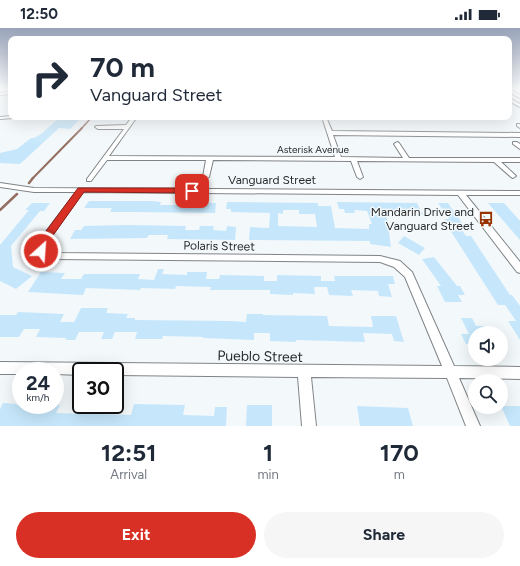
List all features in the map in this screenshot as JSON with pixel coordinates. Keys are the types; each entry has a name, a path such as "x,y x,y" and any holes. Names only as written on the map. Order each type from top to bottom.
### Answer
{"street":[{"path":"89,180 133,120"},
{"path":"325,120 339,159"},
{"path":"98,127 127,128"},
{"path":"330,134 520,135"},
{"path":"397,144 407,159"},
{"name":"Asterisk Avenue","path":"105,158 520,160"},
{"path":"206,177 210,158"},
{"path":"353,159 360,177"},
{"path":"496,160 513,176"},
{"name":"Vanguard Street","path":"0,185 34,190 520,193"},
{"name":"Polaris Street","path":"81,190 44,240 41,251 52,256 380,259 397,264 409,275 450,373"},
{"path":"460,192 520,269"},
{"name":"Pueblo Street","path":"0,368 520,373"},
{"path":"304,371 309,426"},
{"path":"450,373 473,426"}],"building":[{"path":"57,120 79,120 70,129 59,128 20,164 0,163 0,153 17,149 31,138 41,134"},
{"path":"89,201 152,201 161,202 160,205 181,205 182,203 216,203 215,213 110,212 112,208 84,208"},
{"path":"227,202 318,203 318,206 331,206 335,228 369,229 369,224 372,224 367,211 354,210 355,213 345,213 344,209 339,209 337,202 417,203 423,215 402,214 403,217 387,217 391,247 370,244 370,241 249,240 250,227 269,228 270,213 231,212 231,209 226,209","holes":["283,210 299,210 299,214 315,214 317,227 278,226 278,213 283,214"]},
{"path":"32,203 50,203 44,211 40,211 11,246 13,267 32,276 16,289 0,281 0,245 29,210 25,210"},
{"path":"438,203 448,203 462,223 457,223 466,236 471,236 510,295 512,295 520,306 520,340 508,321 516,321 505,305 498,305 450,230 448,230 443,223 448,223 445,219 449,219"},
{"path":"488,203 504,203 520,221 520,240"},
{"path":"84,226 186,226 185,230 199,230 200,226 214,226 213,230 226,231 227,226 236,227 235,240 167,239 168,235 149,235 147,238 70,239 75,230 81,230"},
{"path":"404,236 425,248 419,255 398,243"},
{"path":"434,257 457,286 460,286 465,295 458,295 462,302 445,302 437,286 441,286 422,259"},
{"path":"158,269 164,269 162,274 187,275 187,272 207,272 206,279 219,279 220,275 264,276 264,281 277,281 277,275 321,276 321,281 335,281 334,276 393,276 395,284 388,284 392,297 379,296 378,291 351,290 353,296 329,295 327,287 314,287 315,294 293,293 293,295 270,294 270,290 210,290 211,287 176,286 175,289 141,288 140,290 86,288 83,295 28,292 41,272 65,273 61,279 81,279 84,274 140,274 138,279 154,280"},
{"path":"81,308 108,308 106,313 128,314 126,318 135,318 135,320 246,322 247,314 327,316 329,326 373,327 371,316 396,316 404,342 394,341 392,334 363,333 365,342 296,340 296,342 270,341 270,333 254,333 254,340 163,336 162,339 135,339 137,332 115,332 112,339 101,339 104,332 79,332 75,340 65,340 67,338 36,337 40,329 24,329 19,337 0,337 0,315 16,315 18,312 64,314 60,322 74,322"},
{"path":"461,318 472,318 476,326 468,326 468,332"},
{"path":"461,334 468,334 468,344 466,344"},
{"path":"3,403 12,404 12,414 131,415 134,404 185,405 183,415 214,416 215,407 227,407 226,426 0,426 0,409"},
{"path":"247,405 272,405 272,426 246,426"},
{"path":"357,406 408,408 413,426 360,426"},
{"path":"508,406 520,406 520,426 510,426 505,414 508,414"}],"waterway":[{"path":"81,129 89,120"},
{"path":"32,179 82,128"},
{"path":"29,183 33,178"},
{"path":"0,210 17,194"}],"place":[{"name":"Mandarin Drive and Vanguard Street","path":"486,219"}],"route":[{"path":"41,251 44,240 81,190 192,191"}]}
